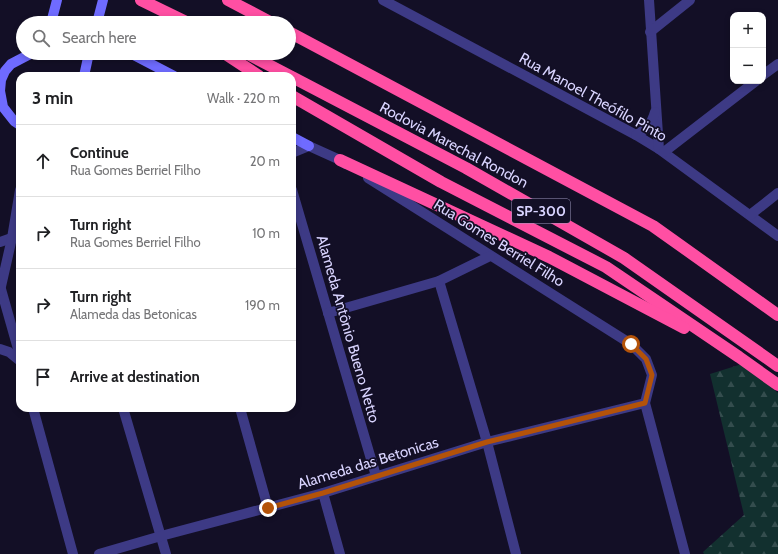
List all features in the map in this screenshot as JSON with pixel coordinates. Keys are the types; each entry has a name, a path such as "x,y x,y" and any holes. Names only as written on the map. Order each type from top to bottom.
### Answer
{"highway":[{"path":"141,0 173,16"},
{"path":"228,0 259,16"},
{"name":"Rodovia Marechal Rondon","path":"296,36 653,226 778,315"},
{"path":"235,60 253,72"},
{"name":"Rodovia Marechal Rondon","path":"260,60 283,72"},
{"name":"Rodovia Marechal Rondon","path":"296,79 466,168 624,258 778,366"},
{"path":"296,98 442,182 606,267 778,385"},
{"path":"340,160 549,257 739,357"}],"street":[{"path":"53,16 57,0"},
{"path":"99,16 103,0"},
{"name":"Rua Manoel Theófilo Pinto","path":"383,0 636,135 661,150 778,236"},
{"path":"649,0 656,110 661,150 752,84"},
{"path":"650,32 690,0"},
{"path":"16,122 2,105 0,91 1,80 5,71 11,64 19,60"},
{"path":"85,72 88,60"},
{"path":"143,60 166,72"},
{"path":"766,73 778,64"},
{"path":"636,135 646,129 656,110"},
{"name":"Rua Gomes Berriel Filho","path":"296,139 340,160 631,344 646,359 652,375 645,403"},
{"path":"296,151 309,146"},
{"path":"750,216 778,193"},
{"name":"Alameda Antônio Bueno Netto","path":"296,204 376,476"},
{"path":"0,242 16,236"},
{"path":"16,236 0,289 16,343"},
{"path":"328,313 439,281 490,256"},
{"path":"439,281 487,442 516,554"},
{"path":"0,349 9,352 16,358"},
{"path":"645,403 685,554"},
{"name":"Alameda das Betonicas","path":"99,554 323,493 487,442 645,403"},
{"path":"35,412 72,554"},
{"path":"124,412 166,554"},
{"path":"241,412 268,508"},
{"path":"323,493 340,554"}],"green space":[{"path":"742,364 778,393 778,554 704,554 703,552 744,515 710,374"}],"route":[{"path":"268,508 323,493 487,442 645,403 652,375 646,359 631,344"}]}
